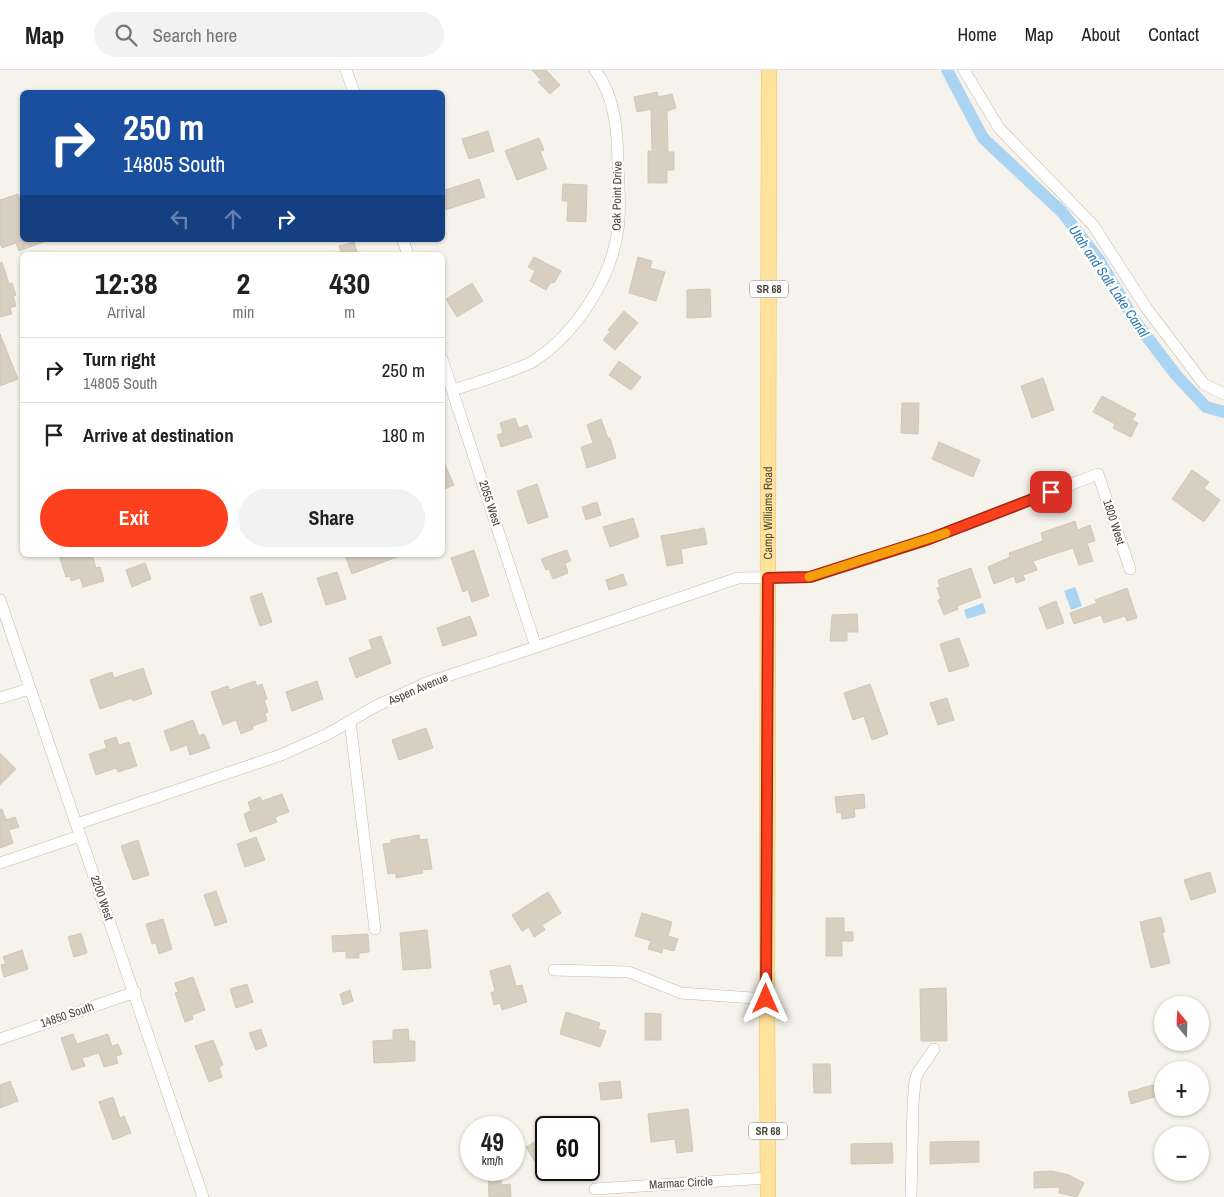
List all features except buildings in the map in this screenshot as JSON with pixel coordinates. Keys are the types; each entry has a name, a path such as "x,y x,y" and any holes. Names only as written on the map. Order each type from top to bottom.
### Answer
{"main road":[{"name":"Camp Williams Road","path":"768,1197 766,999 769,70"}],"street":[{"path":"346,70 353,90"},
{"name":"Oak Point Drive","path":"453,390 496,378 534,361 558,341 578,320 596,293 614,252 618,228 619,200 618,137 603,79 596,70"},
{"path":"964,70 999,128 1093,225 1148,309 1204,384 1224,394"},
{"name":"2055 West","path":"445,367 536,648"},
{"name":"Aspen Avenue","path":"77,824 280,755 328,734 426,683 536,648 738,578 810,577 929,539 1098,474"},
{"name":"1800 West","path":"1098,474 1130,569"},
{"name":"2200 West","path":"0,600 204,1197"},
{"path":"0,698 29,689"},
{"path":"350,721 375,929"},
{"path":"0,863 80,836"},
{"path":"554,970 629,972 681,993 766,999"},
{"name":"14850 South","path":"0,1039 135,992"},
{"path":"911,1197 915,1081 917,1074 934,1049"},
{"name":"Marmac Circle","path":"595,1188 768,1178"}],"water":[{"path":"1075,587 1082,606 1071,610 1064,591"},
{"path":"983,603 986,613 967,619 964,610"}],"waterway":[{"name":"Utah and Salt Lake Canal","path":"947,70 983,138 1062,212 1099,260 1135,321 1176,375 1206,407 1224,412"}],"slow traffic":[{"path":"809,577 946,533"}],"route":[{"path":"766,999 768,578 810,577 929,539 1051,492"}]}
